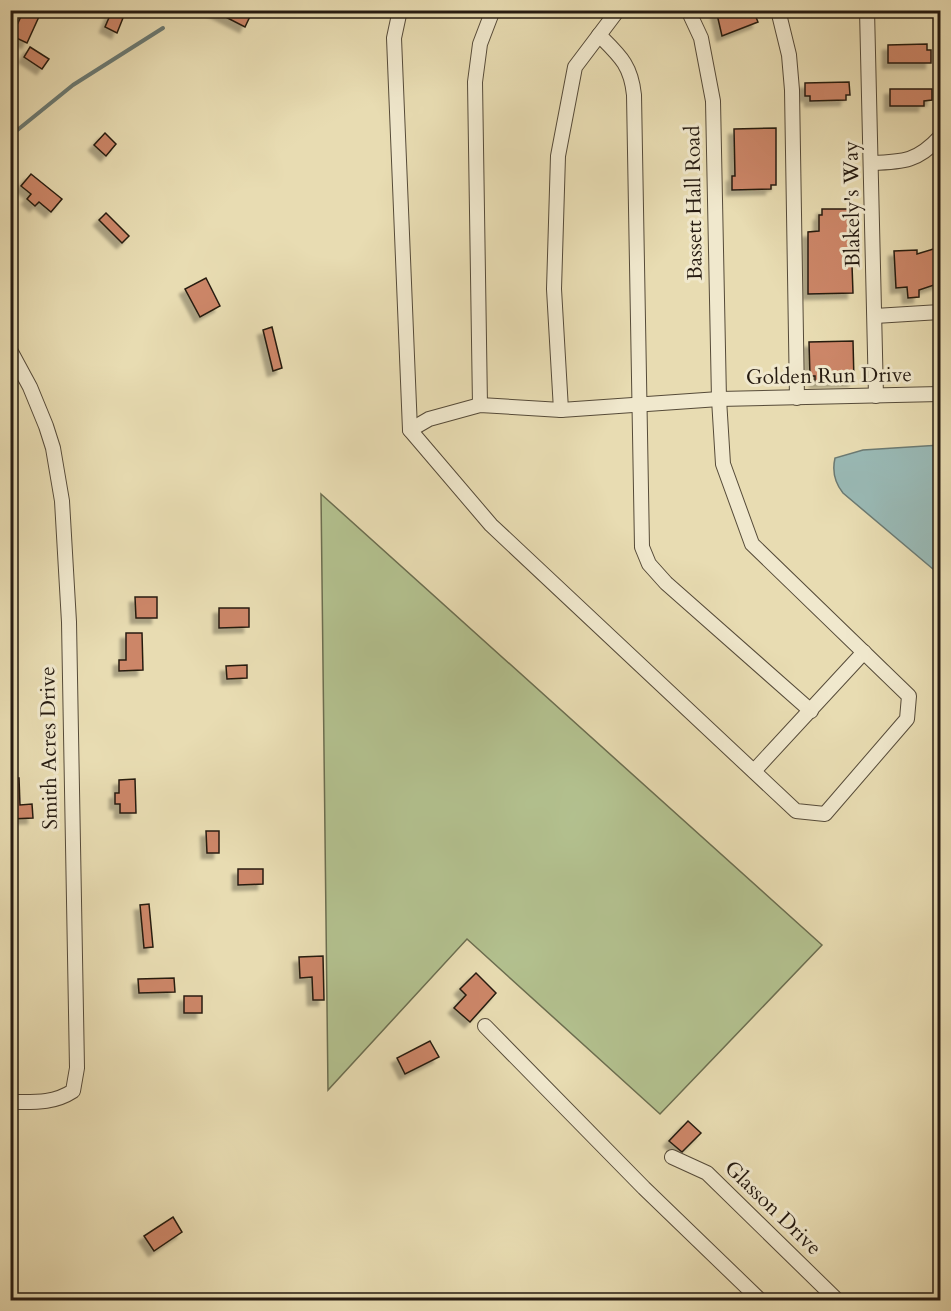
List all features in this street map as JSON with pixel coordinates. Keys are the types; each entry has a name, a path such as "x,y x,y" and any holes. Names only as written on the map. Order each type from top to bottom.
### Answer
{"street":[{"path":"400,10 394,38 410,430 491,525 754,771 864,652"},
{"path":"480,405 475,82 480,44 493,10"},
{"path":"561,410 554,289 558,156 575,67 618,10"},
{"name":"Bassett Hall Road","path":"688,10 702,38 713,101 719,399 723,465 752,544 909,696 907,719 825,814 796,811 754,771"},
{"path":"778,10 789,56 792,90 797,398"},
{"name":"Blakely's Way","path":"867,10 876,396"},
{"path":"599,35 620,56 632,74 634,95 642,548 649,564 666,583 811,711"},
{"path":"872,163 910,160 926,153 940,137"},
{"path":"875,316 940,312"},
{"name":"Smith Acres Drive","path":"10,350 30,387 53,448 62,501 69,622 77,1068 73,1091 64,1097 41,1102 10,1102"},
{"name":"Golden Run Drive","path":"410,430 429,419 480,405 561,410 719,399 940,394"},
{"path":"485,1026 644,1188 760,1300"},
{"name":"Glasson Drive","path":"672,1156 707,1173 837,1300"}],"green space":[{"path":"321,494 822,945 660,1114 467,939 328,1090"}],"water":[{"path":"940,445 940,575 843,493 836,481 834,468 835,458 863,450"}],"building":[{"path":"24,10 42,10 27,43 12,36"},
{"path":"212,10 253,10 245,27"},
{"path":"716,10 753,10 758,22 722,36"},
{"path":"111,13 123,18 117,33 105,27"},
{"path":"927,44 927,50 931,50 931,63 888,63 888,45"},
{"path":"30,47 49,59 42,69 24,57"},
{"path":"849,82 850,95 846,95 846,100 810,101 810,96 805,96 805,83"},
{"path":"890,89 932,89 932,100 924,101 924,106 890,106"},
{"path":"776,128 776,185 771,185 771,189 732,190 732,176 735,176 734,129"},
{"path":"105,133 116,144 106,156 94,145"},
{"path":"31,174 62,199 51,212 39,202 35,206 27,199 31,194 21,186"},
{"path":"822,209 850,209 853,293 808,294 808,232 819,231 819,215 822,215"},
{"path":"106,213 129,236 122,243 99,220"},
{"path":"940,247 940,283 919,290 919,297 908,298 907,287 896,288 894,251 917,250 917,254"},
{"path":"206,278 220,306 200,317 185,289"},
{"path":"272,327 282,368 273,371 263,330"},
{"path":"853,341 854,381 815,382 815,376 810,376 809,342"},
{"path":"135,597 157,597 157,618 136,618"},
{"path":"219,608 249,608 249,627 219,628"},
{"path":"126,633 142,633 143,670 119,671 119,660 126,660"},
{"path":"247,665 247,678 227,679 226,666"},
{"path":"10,778 19,778 20,805 32,804 33,818 10,819"},
{"path":"135,779 136,813 120,813 120,804 115,804 115,793 119,793 119,780"},
{"path":"206,831 219,831 219,853 207,853"},
{"path":"238,869 263,869 263,884 238,885"},
{"path":"149,904 153,947 144,948 140,905"},
{"path":"323,956 324,1000 313,1000 312,977 300,978 299,957"},
{"path":"476,973 496,993 470,1022 454,1008 466,995 460,989"},
{"path":"174,978 175,992 139,993 138,979"},
{"path":"184,996 202,996 202,1013 184,1013"},
{"path":"430,1041 439,1057 405,1074 397,1058"},
{"path":"688,1121 701,1133 682,1152 669,1141"},
{"path":"173,1217 182,1232 154,1251 144,1236"}],"waterway":[{"path":"10,136 73,85 163,28"}]}
